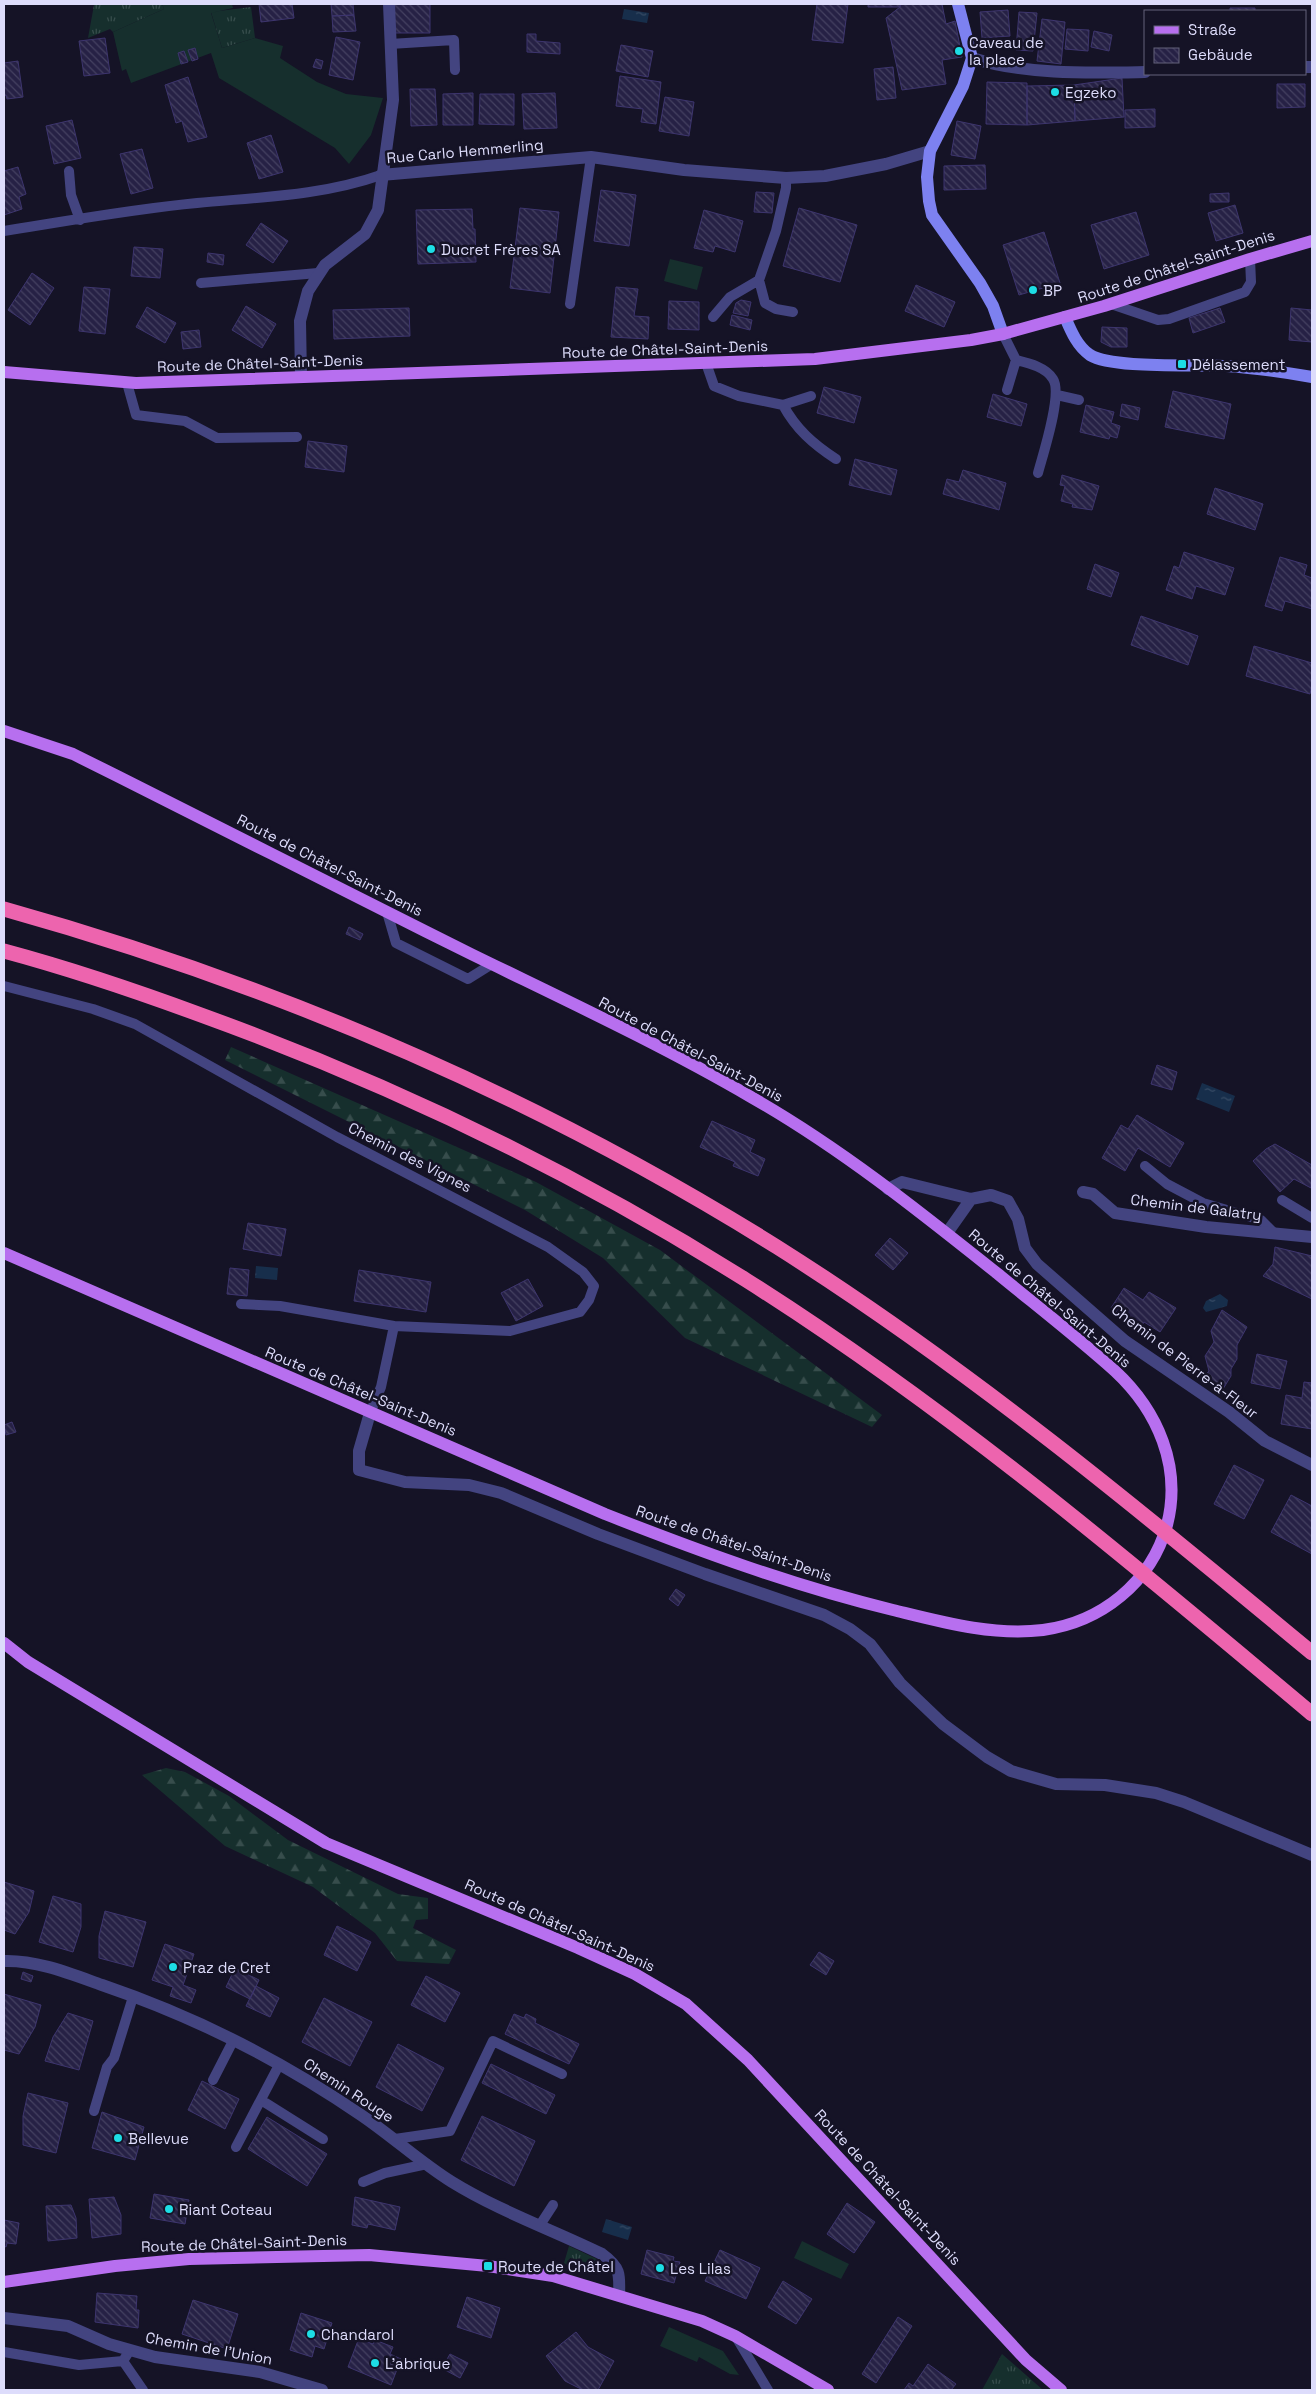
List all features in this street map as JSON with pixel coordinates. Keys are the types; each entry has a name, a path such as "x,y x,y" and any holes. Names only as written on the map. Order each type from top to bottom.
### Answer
{"highway":[{"path":"4,909 90,933 187,965 338,1022 525,1106 658,1177 788,1255 896,1326 993,1396 1312,1653"},
{"path":"4,951 151,997 340,1069 435,1111 525,1155 660,1229 755,1286 940,1414 1079,1521 1312,1714"}],"main road":[{"name":"Route de Châtel-Saint-Denis","path":"4,372 127,383 815,359 971,340 1003,334 1065,318 1312,241"},
{"name":"Route de Châtel-Saint-Denis","path":"4,731 73,754 609,1022 752,1097 859,1167 947,1233 1080,1340 1118,1374 1136,1394 1149,1411 1164,1440 1170,1468 1171,1493 1167,1523 1155,1554 1141,1577 1125,1593 1098,1612 1082,1620 1046,1629 1002,1631 935,1621 817,1590 673,1540 605,1514 4,1253"},
{"name":"Route de Châtel-Saint-Denis","path":"4,1643 28,1662 326,1843 578,1948 636,1974 686,2004 748,2060 1026,2360 1061,2390"},
{"name":"Route de Châtel-Saint-Denis","path":"4,2282 115,2266 189,2258 369,2255 458,2262 553,2276 619,2295"},
{"path":"619,2295 702,2321 735,2336 828,2390"}],"street":[{"path":"301,377 300,321 308,291 318,273 365,234 378,210 381,175 393,100 389,4"},
{"path":"958,4 972,58 963,86 930,151 927,177 932,215 980,283 993,306 1003,334"},
{"path":"972,58 985,62 1033,69 1144,72"},
{"name":"Rue Carlo Hemmerling","path":"381,175 591,157 684,170 786,178 825,176 886,164 930,151"},
{"path":"1065,318 1080,346 1090,355 1110,362 1226,366 1276,370 1312,377"},
{"name":"Chemin de Pierre-à-Fleur","path":"888,1189 902,1182 971,1199 991,1195 1008,1201 1018,1219 1025,1248 1037,1264 1125,1341 1229,1412 1265,1441 1312,1465"},
{"name":"Chemin de Galatry","path":"1083,1192 1093,1194 1115,1213 1206,1227 1312,1238"},
{"path":"947,1233 971,1199"},
{"path":"370,1412 359,1450 359,1470 406,1482 469,1485 501,1493 598,1534 705,1574 824,1615 859,1635 870,1644 900,1682 921,1704 969,1744 1000,1765 1024,1776 1056,1784 1105,1785 1156,1793 1184,1802 1312,1855"},
{"name":"Chemin Rouge","path":"4,1962 21,1961 68,1974 133,1996 233,2041 279,2065 361,2114 451,2181 479,2197 602,2254 614,2263 620,2280 619,2295"},
{"name":"Chemin de l'Union","path":"4,2318 68,2326 109,2344 127,2356 154,2357 260,2372 322,2390"}],"lane":[{"path":"390,44 454,40 455,70"},
{"path":"570,304 591,157"},
{"path":"69,171 71,196 80,220"},
{"name":"Rue Carlo Hemmerling","path":"4,231 195,203 260,198 349,186 381,175"},
{"path":"786,178 786,188 776,231 759,280 765,303 776,309 793,312"},
{"path":"1111,304 1158,320 1169,319 1245,292 1252,282 1250,259"},
{"path":"201,283 318,273"},
{"path":"714,317 730,297 759,280"},
{"path":"1003,334 1016,360 1007,390"},
{"path":"1016,360 1039,367 1054,379 1057,395 1038,473"},
{"path":"706,363 714,386 738,396 783,405 811,396"},
{"path":"127,383 136,415 185,421 217,438 297,438"},
{"path":"1057,395 1078,400"},
{"path":"783,405 793,424 816,446 836,459"},
{"path":"387,912 396,943 468,979 492,964"},
{"name":"Chemin des Vignes","path":"4,986 94,1009 135,1024 337,1137 548,1247 583,1272 594,1286 589,1300 580,1312 510,1331 394,1326 280,1306 241,1304"},
{"path":"1145,1166 1167,1184 1203,1203 1261,1220 1275,1234"},
{"path":"1282,1200 1312,1218"},
{"path":"370,1412 381,1387 394,1326"},
{"path":"94,2111 107,2067 114,2058 133,1996"},
{"path":"213,2080 233,2041"},
{"path":"395,2139 450,2130 493,2041 562,2074"},
{"path":"236,2147 279,2065"},
{"path":"261,2100 323,2139"},
{"path":"363,2182 385,2172 427,2164"},
{"path":"540,2225 553,2205"},
{"path":"735,2336 768,2390"},
{"path":"4,2352 79,2365 127,2356 144,2390"}],"green space":[{"path":"162,4 164,9 113,32 110,29 88,38 94,5"},
{"path":"162,4 232,4 233,8 211,13 222,48 255,38 283,46 280,58 317,82 346,94 383,98 371,135 349,164 335,148 219,78 211,53 131,83 126,69 122,71 113,32 164,9"},
{"path":"251,7 255,38 222,48 211,12"},
{"path":"670,259 703,267 697,290 664,281"},
{"path":"231,1047 536,1182 660,1250 882,1415 872,1427 685,1338 603,1258 525,1210 225,1060"},
{"path":"166,1768 185,1772 229,1796 288,1840 398,1894 428,1898 428,1919 416,1920 413,1928 456,1950 449,1964 397,1961 375,1933 313,1887 225,1846 142,1775"},
{"path":"802,2241 849,2264 841,2279 794,2258"},
{"path":"569,2246 601,2261 603,2273 600,2274 574,2267 576,2260 570,2258 567,2265 564,2263"},
{"path":"669,2327 723,2351 739,2375 730,2374 699,2357 697,2362 660,2346"},
{"path":"1002,2354 1043,2390 982,2390"}],"water":[{"path":"624,9 649,13 647,23 622,19"},
{"path":"1202,1083 1235,1096 1229,1112 1196,1099"},
{"path":"256,1266 278,1268 277,1280 255,1278"},
{"path":"1220,1294 1228,1300 1227,1306 1206,1312 1203,1308 1206,1301"},
{"path":"606,2219 632,2227 628,2240 602,2232"}],"building":[{"path":"259,4 292,4 294,18 261,22"},
{"path":"331,4 353,4 354,15 332,16"},
{"path":"393,4 430,4 430,33 394,33"},
{"path":"817,4 848,4 843,43 812,40"},
{"path":"868,4 900,4 900,7 868,7"},
{"path":"900,4 942,4 946,24 955,21 962,57 942,60 946,84 902,90 886,18 900,7"},
{"path":"1230,8 1255,8 1255,10 1230,10"},
{"path":"1008,10 1010,36 982,38 980,12"},
{"path":"1019,12 1037,13 1033,51 1016,50"},
{"path":"354,15 356,31 333,32 332,16"},
{"path":"1042,19 1065,22 1061,64 1037,61"},
{"path":"1067,29 1089,30 1088,51 1065,49"},
{"path":"1094,31 1112,35 1109,51 1091,47"},
{"path":"527,34 536,34 536,41 560,43 560,54 527,52"},
{"path":"336,37 360,42 353,80 329,75"},
{"path":"105,38 110,73 84,76 79,41"},
{"path":"621,45 653,51 648,77 616,71"},
{"path":"195,48 198,59 192,61 188,50"},
{"path":"184,51 188,62 181,64 178,53"},
{"path":"316,59 323,61 321,69 313,67"},
{"path":"18,61 23,97 7,99 6,95 4,96 4,63"},
{"path":"893,67 896,98 877,100 874,69"},
{"path":"620,76 661,82 656,124 641,122 643,109 616,106"},
{"path":"188,77 207,137 188,142 182,121 176,123 165,85"},
{"path":"1122,78 1124,117 1075,121 1074,85"},
{"path":"987,82 1027,83 1027,125 986,124"},
{"path":"1277,84 1305,84 1305,107 1277,108"},
{"path":"1074,85 1075,121 1027,125 1027,86"},
{"path":"410,89 435,89 437,125 411,126"},
{"path":"473,93 473,125 443,125 443,94"},
{"path":"555,93 557,128 524,129 522,94"},
{"path":"480,94 514,94 514,125 479,124"},
{"path":"665,97 694,102 689,136 659,131"},
{"path":"1155,109 1155,127 1125,128 1125,110"},
{"path":"72,120 81,158 54,164 46,126"},
{"path":"957,121 981,126 975,159 951,155"},
{"path":"271,135 283,172 259,179 247,143"},
{"path":"142,149 153,188 131,194 120,154"},
{"path":"985,165 986,189 944,190 944,166"},
{"path":"18,167 26,194 19,197 22,209 4,215 4,171"},
{"path":"601,190 636,195 629,246 594,241"},
{"path":"756,192 774,193 772,213 754,212"},
{"path":"1229,193 1229,202 1210,202 1210,194"},
{"path":"1235,205 1243,233 1216,241 1208,213"},
{"path":"520,208 559,212 550,293 510,288"},
{"path":"799,208 857,225 840,282 783,266"},
{"path":"472,209 476,262 418,264 416,210"},
{"path":"704,210 743,221 735,252 715,246 713,252 694,248"},
{"path":"1136,212 1149,255 1104,269 1091,225"},
{"path":"261,223 288,241 273,263 246,245"},
{"path":"1044,232 1060,283 1019,295 1003,245"},
{"path":"134,247 163,249 160,278 131,276"},
{"path":"208,253 224,255 223,265 207,262"},
{"path":"32,273 54,288 30,325 8,310"},
{"path":"916,285 955,302 944,327 905,311"},
{"path":"84,287 110,289 105,334 79,331"},
{"path":"616,287 638,289 634,316 649,317 648,339 611,337"},
{"path":"741,300 751,302 748,316 733,313 736,303"},
{"path":"669,301 699,302 699,330 668,329"},
{"path":"246,306 276,324 262,348 232,330"},
{"path":"147,307 176,323 165,343 136,327"},
{"path":"409,308 410,336 334,339 333,310"},
{"path":"1220,308 1225,322 1193,333 1189,318"},
{"path":"1291,308 1312,310 1312,342 1289,340"},
{"path":"732,315 752,320 750,330 730,325"},
{"path":"1102,327 1127,328 1127,347 1111,347 1101,342"},
{"path":"199,330 201,347 183,349 181,332"},
{"path":"824,387 861,397 854,423 817,413"},
{"path":"1173,391 1231,404 1224,439 1165,427"},
{"path":"993,394 1027,404 1021,426 987,417"},
{"path":"1122,404 1140,408 1138,420 1120,416"},
{"path":"1086,405 1114,412 1111,423 1120,426 1117,438 1110,436 1109,439 1080,432"},
{"path":"308,441 347,446 344,472 305,467"},
{"path":"855,459 897,470 891,495 849,485"},
{"path":"963,470 1006,483 999,510 943,494 947,479 959,482"},
{"path":"1062,475 1099,486 1092,510 1072,507 1073,504 1061,501 1065,486 1060,485"},
{"path":"1215,488 1263,504 1255,530 1207,514"},
{"path":"1184,552 1234,568 1225,595 1196,586 1192,599 1166,590 1174,566 1179,568"},
{"path":"1280,557 1307,565 1304,575 1312,578 1312,609 1285,601 1282,611 1265,606"},
{"path":"1095,564 1119,573 1111,597 1087,589"},
{"path":"1141,616 1198,636 1188,665 1131,645"},
{"path":"1254,646 1312,663 1310,694 1246,676"},
{"path":"349,927 363,934 360,940 346,934"},
{"path":"1157,1065 1177,1072 1172,1090 1151,1084"},
{"path":"1137,1115 1184,1143 1170,1167 1138,1148 1125,1171 1102,1158 1121,1125 1128,1129"},
{"path":"712,1121 755,1140 750,1152 765,1159 758,1176 733,1166 735,1162 700,1147"},
{"path":"1275,1144 1312,1165 1311,1188 1294,1179 1280,1192 1253,1161 1266,1149"},
{"path":"248,1223 286,1229 281,1256 243,1249"},
{"path":"890,1238 908,1253 893,1270 875,1255"},
{"path":"1275,1247 1312,1256 1312,1299 1263,1276 1273,1264"},
{"path":"230,1268 249,1270 247,1296 227,1294"},
{"path":"359,1270 431,1282 426,1312 354,1301"},
{"path":"528,1279 543,1306 516,1321 501,1293"},
{"path":"1124,1288 1143,1300 1149,1292 1176,1308 1160,1332 1144,1322 1141,1327 1111,1308"},
{"path":"1222,1310 1247,1327 1237,1345 1237,1359 1231,1369 1231,1376 1223,1389 1203,1378 1209,1371 1205,1356 1214,1342 1211,1331"},
{"path":"1257,1354 1287,1361 1280,1389 1251,1383"},
{"path":"1304,1382 1312,1383 1312,1429 1281,1424 1286,1395 1302,1398"},
{"path":"12,1422 16,1432 6,1435 4,1425"},
{"path":"1234,1465 1264,1480 1244,1519 1214,1504"},
{"path":"1291,1495 1312,1506 1312,1554 1271,1532"},
{"path":"676,1589 685,1595 678,1606 669,1599"},
{"path":"4,1882 34,1891 29,1912 15,1934 4,1930"},
{"path":"53,1896 81,1904 81,1927 73,1952 39,1942"},
{"path":"105,1911 146,1922 133,1967 99,1958 99,1936"},
{"path":"337,1926 371,1942 357,1971 324,1955"},
{"name":"Praz de Cret","path":"165,1944 194,1954 183,1985 196,1990 191,2003 170,1996 173,1987 152,1980"},
{"path":"819,1952 834,1961 826,1975 810,1965"},
{"path":"235,1968 259,1980 250,1999 226,1987"},
{"path":"23,1972 33,1976 31,1982 21,1979"},
{"path":"426,1976 460,1993 445,2022 411,2005"},
{"path":"256,1986 279,1998 270,2017 246,2006"},
{"path":"4,1994 41,2005 35,2027 19,2054 4,2050"},
{"path":"324,1998 372,2022 350,2066 302,2042"},
{"path":"68,2013 93,2021 79,2070 45,2061 53,2037"},
{"path":"514,2014 524,2018 526,2014 536,2019 535,2023 579,2044 569,2064 505,2034"},
{"path":"398,2044 444,2068 422,2111 376,2087"},
{"path":"491,2064 555,2095 546,2114 482,2083"},
{"path":"202,2081 239,2099 225,2129 188,2110"},
{"path":"28,2093 68,2103 56,2153 23,2145 23,2116"},
{"name":"Bellevue","path":"102,2112 144,2127 135,2160 92,2148"},
{"path":"482,2116 535,2141 514,2186 461,2160"},
{"path":"267,2117 327,2154 307,2186 248,2149"},
{"name":"Riant Coteau","path":"154,2194 189,2200 185,2224 150,2218"},
{"path":"114,2197 121,2215 121,2234 92,2238 89,2199"},
{"path":"355,2197 400,2207 395,2230 368,2224 367,2228 352,2225"},
{"path":"847,2203 875,2222 854,2253 827,2234"},
{"path":"71,2205 76,2218 77,2238 48,2241 46,2206"},
{"path":"4,2220 19,2223 16,2244 7,2243 6,2247 4,2246"},
{"name":"Les Lilas","path":"647,2250 674,2257 673,2261 680,2262 674,2283 641,2274"},
{"path":"720,2250 760,2268 746,2299 705,2281"},
{"path":"783,2281 812,2299 796,2324 768,2307"},
{"path":"97,2293 137,2296 136,2310 139,2310 138,2328 95,2322"},
{"path":"467,2297 500,2308 491,2338 457,2327"},
{"path":"193,2300 238,2314 227,2349 182,2334"},
{"name":"Chandarol","path":"301,2313 332,2323 324,2349 315,2346 312,2357 290,2350"},
{"path":"898,2317 912,2326 876,2383 862,2374"},
{"path":"576,2332 588,2347 614,2361 598,2390 583,2390 565,2381 546,2356"},
{"name":"L'abrique","path":"359,2338 373,2344 375,2340 393,2347 390,2354 401,2359 391,2385 348,2367"},
{"path":"450,2354 468,2363 460,2378 445,2370 449,2363 446,2361"},
{"path":"928,2364 956,2384 951,2390 904,2390 909,2383 913,2386"}],"place":[{"name":"Caveau de la place","path":"959,51"},
{"name":"Egzeko","path":"1055,92"},
{"name":"Ducret Frères SA","path":"431,249"},
{"name":"BP","path":"1033,290"},
{"name":"Délassement","path":"1182,364"},
{"name":"Praz de Cret","path":"173,1967"},
{"name":"Bellevue","path":"118,2138"},
{"name":"Riant Coteau","path":"169,2209"},
{"name":"Route de Châtel","path":"488,2266"},
{"name":"Les Lilas","path":"660,2268"},
{"name":"Chandarol","path":"311,2334"},
{"name":"L'abrique","path":"375,2363"}]}
